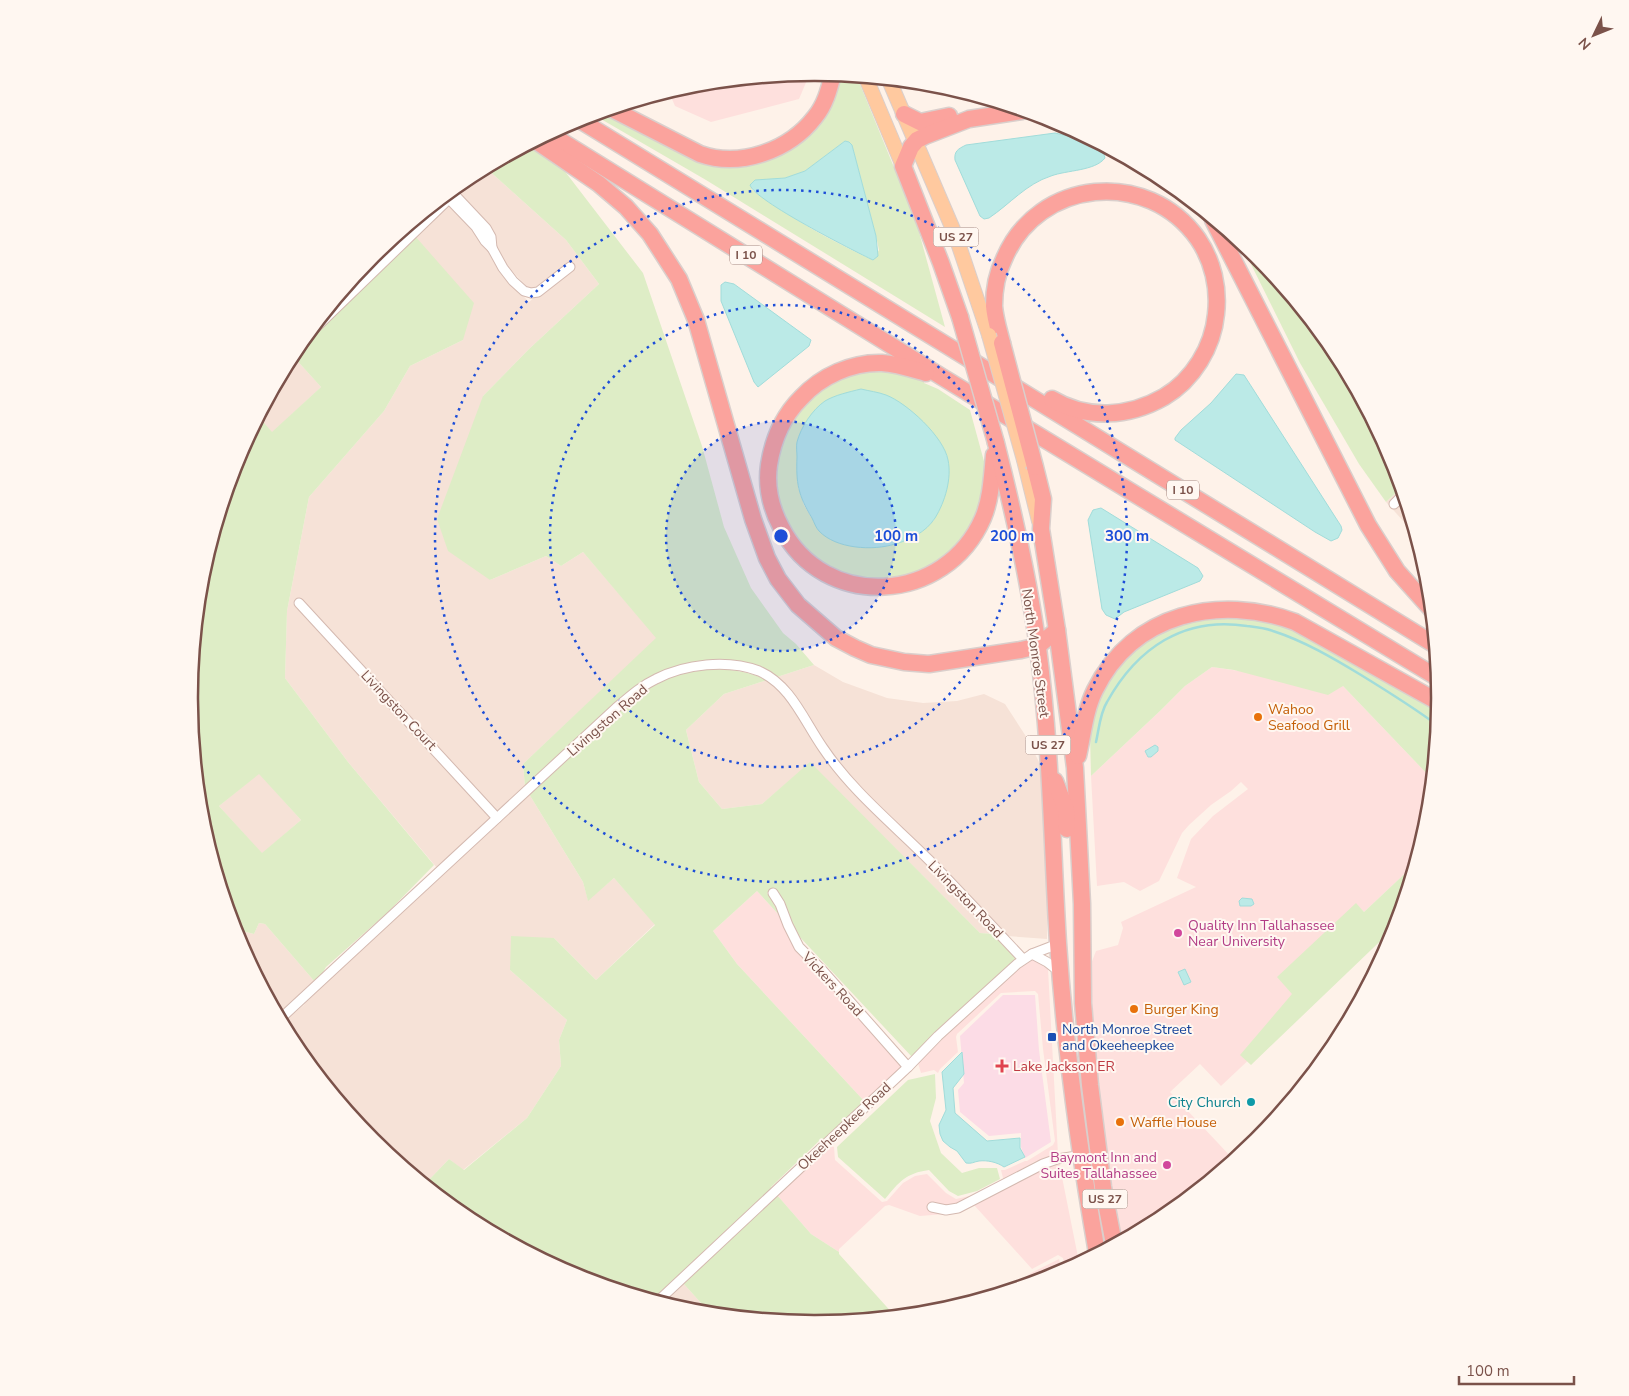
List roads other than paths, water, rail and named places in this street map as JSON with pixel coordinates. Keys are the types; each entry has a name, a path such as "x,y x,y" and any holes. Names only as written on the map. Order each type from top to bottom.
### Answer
{"highway":[{"path":"620,113 700,154 712,158 740,158 773,150 802,132 820,110 831,82"},
{"path":"904,114 915,121 923,122 991,107"},
{"path":"903,166 908,150 915,142 940,129 961,121 1008,113"},
{"name":"I 10","path":"587,125 1428,641"},
{"name":"I 10","path":"557,138 942,377 1430,673"},
{"path":"542,145 599,184 626,207 650,234 679,279 696,320 753,519 767,558 778,579 798,605 836,638 871,655 904,662 929,664 1038,646 1057,630"},
{"name":"North Monroe Street","path":"903,166 935,246 960,317 996,443 1017,527 1038,646 1049,766 1058,944 1080,1154 1096,1246"},
{"name":"North Monroe Street","path":"932,336 955,341 1066,407 1088,412 1111,414 1132,410 1164,397 1178,387 1200,362 1215,329 1217,309 1216,286 1212,266 1202,245 1190,228 1161,205 1138,196 1116,191 1086,193 1058,202 1033,218 1015,238 998,274 994,300 996,339 1030,464 1043,500 1040,529 1057,630 1075,768 1083,1004 1090,1085 1099,1157 1113,1237"},
{"path":"1220,233 1368,525 1397,571 1423,600"},
{"path":"942,377 911,368 882,363 856,366 840,371 807,391 792,407 780,426 772,445 768,473 769,495 776,518 787,539 818,569 839,579 861,586 886,587 912,583 935,573 957,557 972,539 984,517 990,491 996,443"},
{"path":"1075,768 1090,702 1104,674 1116,657 1148,631 1170,620 1191,614 1234,609 1257,611 1295,622 1431,697"},
{"path":"1049,766 1066,810 1072,925 1075,935 1082,943"},
{"path":"1058,944 1068,954 1083,1004"}],"main road":[{"name":"North Monroe Street","path":"869,84 903,166"},
{"name":"US 27","path":"892,87 955,234 996,339"}],"street":[{"path":"454,198 486,228 491,237 492,248 503,268 524,291 538,292 570,266"},
{"path":"344,300 436,212"},
{"path":"1394,504 1399,499"},
{"name":"Livingston Court","path":"299,603 497,818"},
{"name":"Livingston Road","path":"285,1014 616,708 644,685 667,674 696,666 724,665 750,669 766,675 780,685 796,705 822,748 847,780 929,860 1023,959"},
{"name":"Vickers Road","path":"773,893 780,904 799,947 823,971 908,1067"},
{"name":"Okeeheepkee Road","path":"663,1296 908,1067 938,1036 1023,959 1058,944"},
{"path":"1032,954 1047,962 1061,973"},
{"path":"932,1207 946,1210 958,1208 1043,1164 1057,1159 1080,1154 1099,1157"}],"water":[{"path":"1055,133 1068,136 1087,145 1103,153 1105,158 1088,168 1058,174 1034,184 997,213 984,219 980,216 955,160 957,151 966,145"},
{"path":"845,141 852,145 876,236 878,256 873,260 827,237 786,213 756,192 750,185 755,180 785,178 805,171"},
{"path":"725,282 734,284 811,340 809,346 758,387 754,382 721,301 721,285"},
{"path":"1236,374 1244,375 1341,526 1342,530 1338,538 1331,541 1315,532 1175,440 1181,430 1211,403"},
{"path":"861,389 877,392 895,399 914,413 940,441 949,467 945,497 939,512 931,523 917,535 906,540 886,546 866,548 835,542 819,531 801,495 797,474 797,444 801,431 808,419 825,401 838,395"},
{"path":"1101,508 1198,568 1203,576 1200,581 1124,612 1115,619 1106,615 1102,609 1088,520 1093,510"},
{"path":"1155,745 1158,747 1158,751 1151,757 1148,757 1145,751"},
{"path":"1242,898 1252,899 1254,904 1251,906 1240,906 1239,901"},
{"path":"1185,969 1191,982 1184,985 1178,972"},
{"path":"962,1052 964,1074 953,1088 955,1113 987,1141 1020,1138 1020,1148 1025,1157 1004,1167 989,1161 966,1163 957,1151 943,1141 939,1125 946,1110 942,1072"}],"waterway":[{"path":"1096,742 1101,716 1107,702 1119,683 1148,652 1165,640 1183,631 1203,626 1224,624 1267,629 1307,645 1340,662 1430,720"}],"place":[{"name":"Wahoo Seafood Grill","path":"1258,717"},
{"name":"Quality Inn Tallahassee Near University","path":"1178,933"},
{"name":"Burger King","path":"1134,1009"},
{"name":"North Monroe Street and Okeeheepkee","path":"1052,1037"},
{"name":"Lake Jackson ER","path":"1002,1066"},
{"name":"City Church","path":"1251,1102"},
{"name":"Waffle House","path":"1120,1122"},
{"name":"Baymont Inn and Suites Tallahassee","path":"1167,1165"}]}
